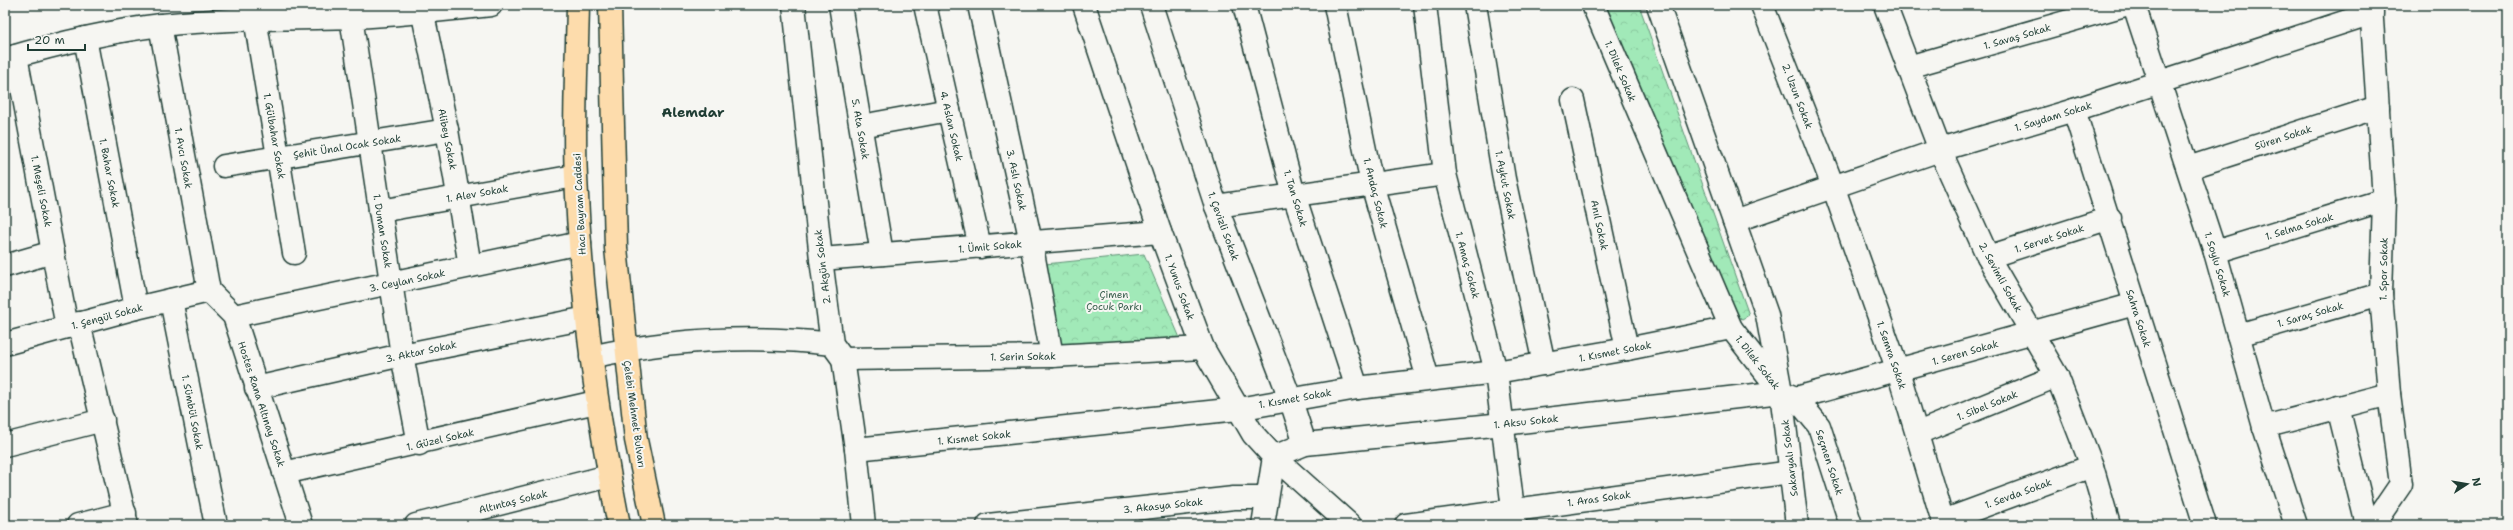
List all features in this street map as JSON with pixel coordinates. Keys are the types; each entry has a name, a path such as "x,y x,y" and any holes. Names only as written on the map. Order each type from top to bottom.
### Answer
{"main road":[{"name":"Hacı Bayram Caddesi","path":"578,5 576,176 580,243 596,402"},
{"path":"610,5 616,248 625,349"},
{"name":"Çelebi Mehmet Bulvarı","path":"625,349 636,440 654,525"},
{"path":"596,402 619,525"}],"street":[{"path":"11,57 85,38 160,25 214,13 341,13 491,5"},
{"name":"2. Akgün Sokak","path":"794,5 821,259 856,449 864,525"},
{"name":"5. Ata Sokak","path":"840,5 882,254"},
{"name":"4. Aslan Sokak","path":"925,5 980,247"},
{"name":"3. Aslı Sokak","path":"979,5 1031,242 1052,356"},
{"name":"1. Yunus Sokak","path":"1084,5 1160,232 1203,348 1253,434 1274,457 1350,525"},
{"name":"1. Çevizli Sokak","path":"1151,5 1216,206 1290,398 1305,444"},
{"name":"1. Tan Sokak","path":"1244,5 1294,195 1357,388"},
{"name":"1. Andaç Sokak","path":"1335,5 1372,184 1428,379"},
{"name":"1. Amaç Sokak","path":"1425,5 1445,174 1496,372 1514,518"},
{"name":"1. Aykut Sokak","path":"1475,5 1504,179 1544,364"},
{"name":"1. Dilek Sokak","path":"1594,5 1731,328 1788,395"},
{"name":"1. Dilek Sokak","path":"1658,5 1767,315 1788,395"},
{"name":"2. Uzun Sokak","path":"1762,5 1834,186"},
{"name":"2. Sevimli Sokak","path":"1885,5 1940,150 1988,258 2057,376 2092,466 2108,525"},
{"name":"1. Savaş Sokak","path":"1908,67 2125,5"},
{"name":"1. Soylu Sokak","path":"2134,5 2215,252 2264,427 2296,525"},
{"name":"Alibey Sokak","path":"421,9 447,130 470,266"},
{"name":"1. Saydam Sokak","path":"1734,221 1940,150 2074,110 2159,82 2371,9"},
{"name":"1. Spor Sokak","path":"2371,9 2384,200 2381,294 2389,394 2401,484 2373,525"},
{"name":"1. Duman Sokak","path":"341,13 369,144 402,355 418,444"},
{"name":"1. Gülbahar Sokak","path":"262,14 294,253"},
{"name":"1. Avcı Sokak","path":"160,25 209,291"},
{"name":"1. Bahar Sokak","path":"85,38 136,308"},
{"name":"1. Meşeli Sokak","path":"11,57 53,252 73,325 103,420 126,519"},
{"name":"Anıl Sokak","path":"1573,100 1627,349"},
{"name":"Süren Sokak","path":"2188,168 2378,107"},
{"path":"861,126 949,110"},
{"name":"Sahra Sokak","path":"2074,110 2110,218 2134,304 2205,525"},
{"name":"Şehit Ünal Ocak Sokak","path":"224,166 369,144 447,130"},
{"path":"1216,206 1445,174"},
{"name":"1. Alev Sokak","path":"380,211 576,176"},
{"name":"1. Semra Sokak","path":"1834,186 1898,371 1944,523"},
{"name":"1. Selma Sokak","path":"2215,252 2384,200"},
{"name":"1. Servet Sokak","path":"1988,258 2110,218"},
{"name":"1. Ümit Sokak","path":"821,259 1160,232"},
{"name":"3. Ceylan Sokak","path":"234,316 580,243"},
{"path":"5,266 53,252"},
{"name":"1. Şengül Sokak","path":"5,344 136,308 209,291"},
{"name":"Hostes Rana Altınay Sokak","path":"209,291 234,316 301,525"},
{"name":"1. Saraç Sokak","path":"2238,335 2381,294"},
{"name":"1. Sümbül Sokak","path":"171,300 216,525"},
{"name":"1. Seren Sokak","path":"1788,395 1898,371 2134,304"},
{"name":"3. Aktar Sokak","path":"256,388 402,355 587,318"},
{"name":"1. Kısmet Sokak","path":"856,449 1238,409 1290,398 1357,388 1496,372 1627,349 1731,328"},
{"name":"1. Serin Sokak","path":"591,356 625,349 726,339 786,338 837,351 1052,356 1203,348"},
{"name":"1. Sibel Sokak","path":"1918,433 2057,376"},
{"path":"2264,427 2389,394"},
{"name":"1. Aksu Sokak","path":"1274,457 1305,444 1788,395"},
{"name":"Sakaryalı Sokak","path":"1788,395 1791,472 1797,525"},
{"name":"Seçmen Sokak","path":"1788,395 1819,426 1851,525"},
{"name":"1. Güzel Sokak","path":"284,473 418,444 596,402"},
{"path":"2338,407 2367,525"},
{"path":"5,445 103,420"},
{"path":"1263,525 1266,498 1274,457"},
{"name":"1. Sevda Sokak","path":"1944,523 2092,466"},
{"name":"1. Aras Sokak","path":"1406,525 1514,518 1791,472"},
{"name":"Altıntaş Sokak","path":"416,525 484,517 609,476"},
{"name":"3. Akasya Sokak","path":"988,525 1234,498 1266,498"},
{"path":"78,525 126,519"}],"green space":[{"path":"1601,5 1639,5 1749,315 1742,319 1731,310"},
{"name":"Çimen Çocuk Parkı","path":"1144,254 1180,338 1059,347 1045,264"}],"district":[{"name":"Alemdar","path":"693,112"}]}
